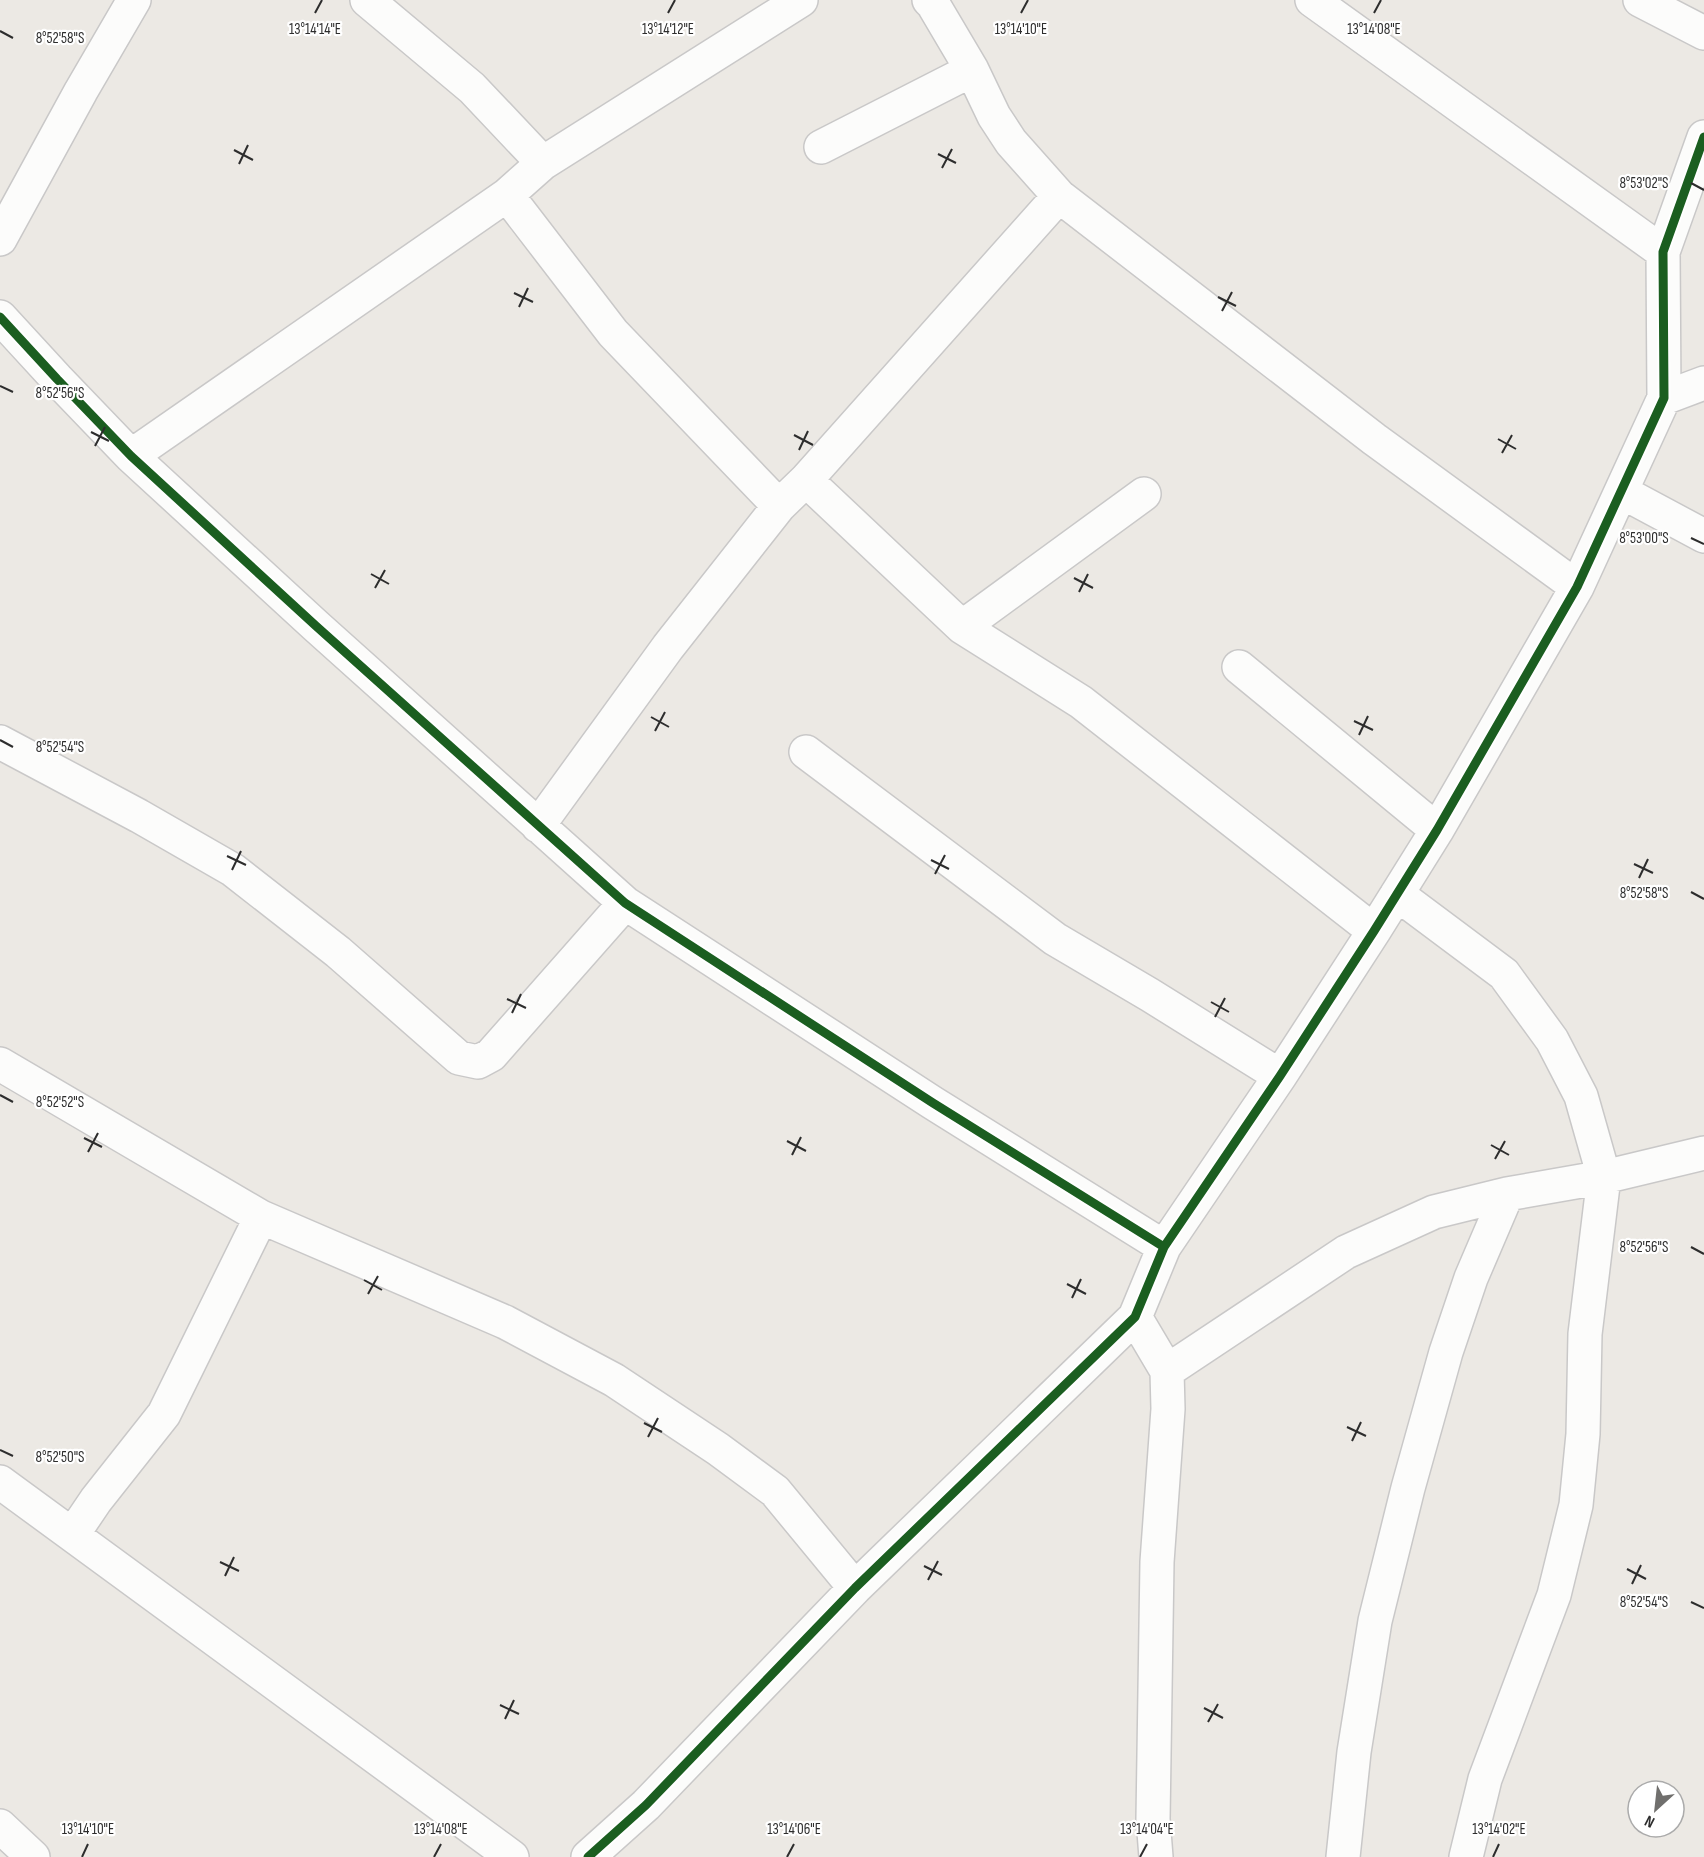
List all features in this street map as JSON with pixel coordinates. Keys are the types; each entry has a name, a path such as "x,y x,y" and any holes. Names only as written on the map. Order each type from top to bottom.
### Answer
{"street":[{"path":"0,239 134,0"},
{"path":"367,0 472,88 543,163"},
{"path":"131,456 507,195 543,163 801,0"},
{"path":"1312,0 1663,252"},
{"path":"1640,0 1704,33"},
{"path":"934,1 994,116 1011,142 1059,196 1374,439 1577,587"},
{"path":"821,147 972,70"},
{"path":"588,1857 646,1805 855,1588 1135,1317 1164,1247 1280,1076 1374,931 1437,830 1577,587 1664,398 1663,252 1704,137"},
{"path":"507,195 613,333 779,506"},
{"path":"538,826 668,647 779,506 806,480 1059,196"},
{"path":"0,317 131,456 316,626 625,903 933,1103 1164,1247"},
{"path":"1664,398 1704,383"},
{"path":"806,480 962,627 1081,702 1374,931"},
{"path":"1622,492 1704,536"},
{"path":"962,627 1144,494"},
{"path":"1239,667 1437,830"},
{"path":"0,742 234,870 338,952 459,1058 478,1062 491,1055 625,903"},
{"path":"806,752 1055,939 1280,1076"},
{"path":"1397,894 1504,974 1552,1040 1581,1096 1604,1177 1585,1334 1583,1434 1576,1504 1554,1595 1485,1779 1466,1857"},
{"path":"0,1064 261,1217 505,1322 614,1380 718,1449 775,1491 855,1588"},
{"path":"1167,1371 1346,1252 1434,1212 1507,1194 1604,1177 1704,1153"},
{"path":"1343,1857 1354,1752 1375,1621 1397,1532 1446,1352 1471,1278 1507,1194"},
{"path":"73,1534 96,1500 164,1414 261,1217"},
{"path":"1135,1317 1167,1371 1168,1409 1157,1562 1153,1819 1156,1857"},
{"path":"0,1482 513,1857"},
{"path":"0,1826 33,1857"}],"cycle path":[{"path":"588,1857 646,1805 855,1588 1135,1317 1164,1247 1280,1076 1374,931 1437,830 1577,587 1664,398 1663,252 1704,137"},
{"path":"0,317 131,456 316,626 625,903 933,1103 1164,1247"}]}
